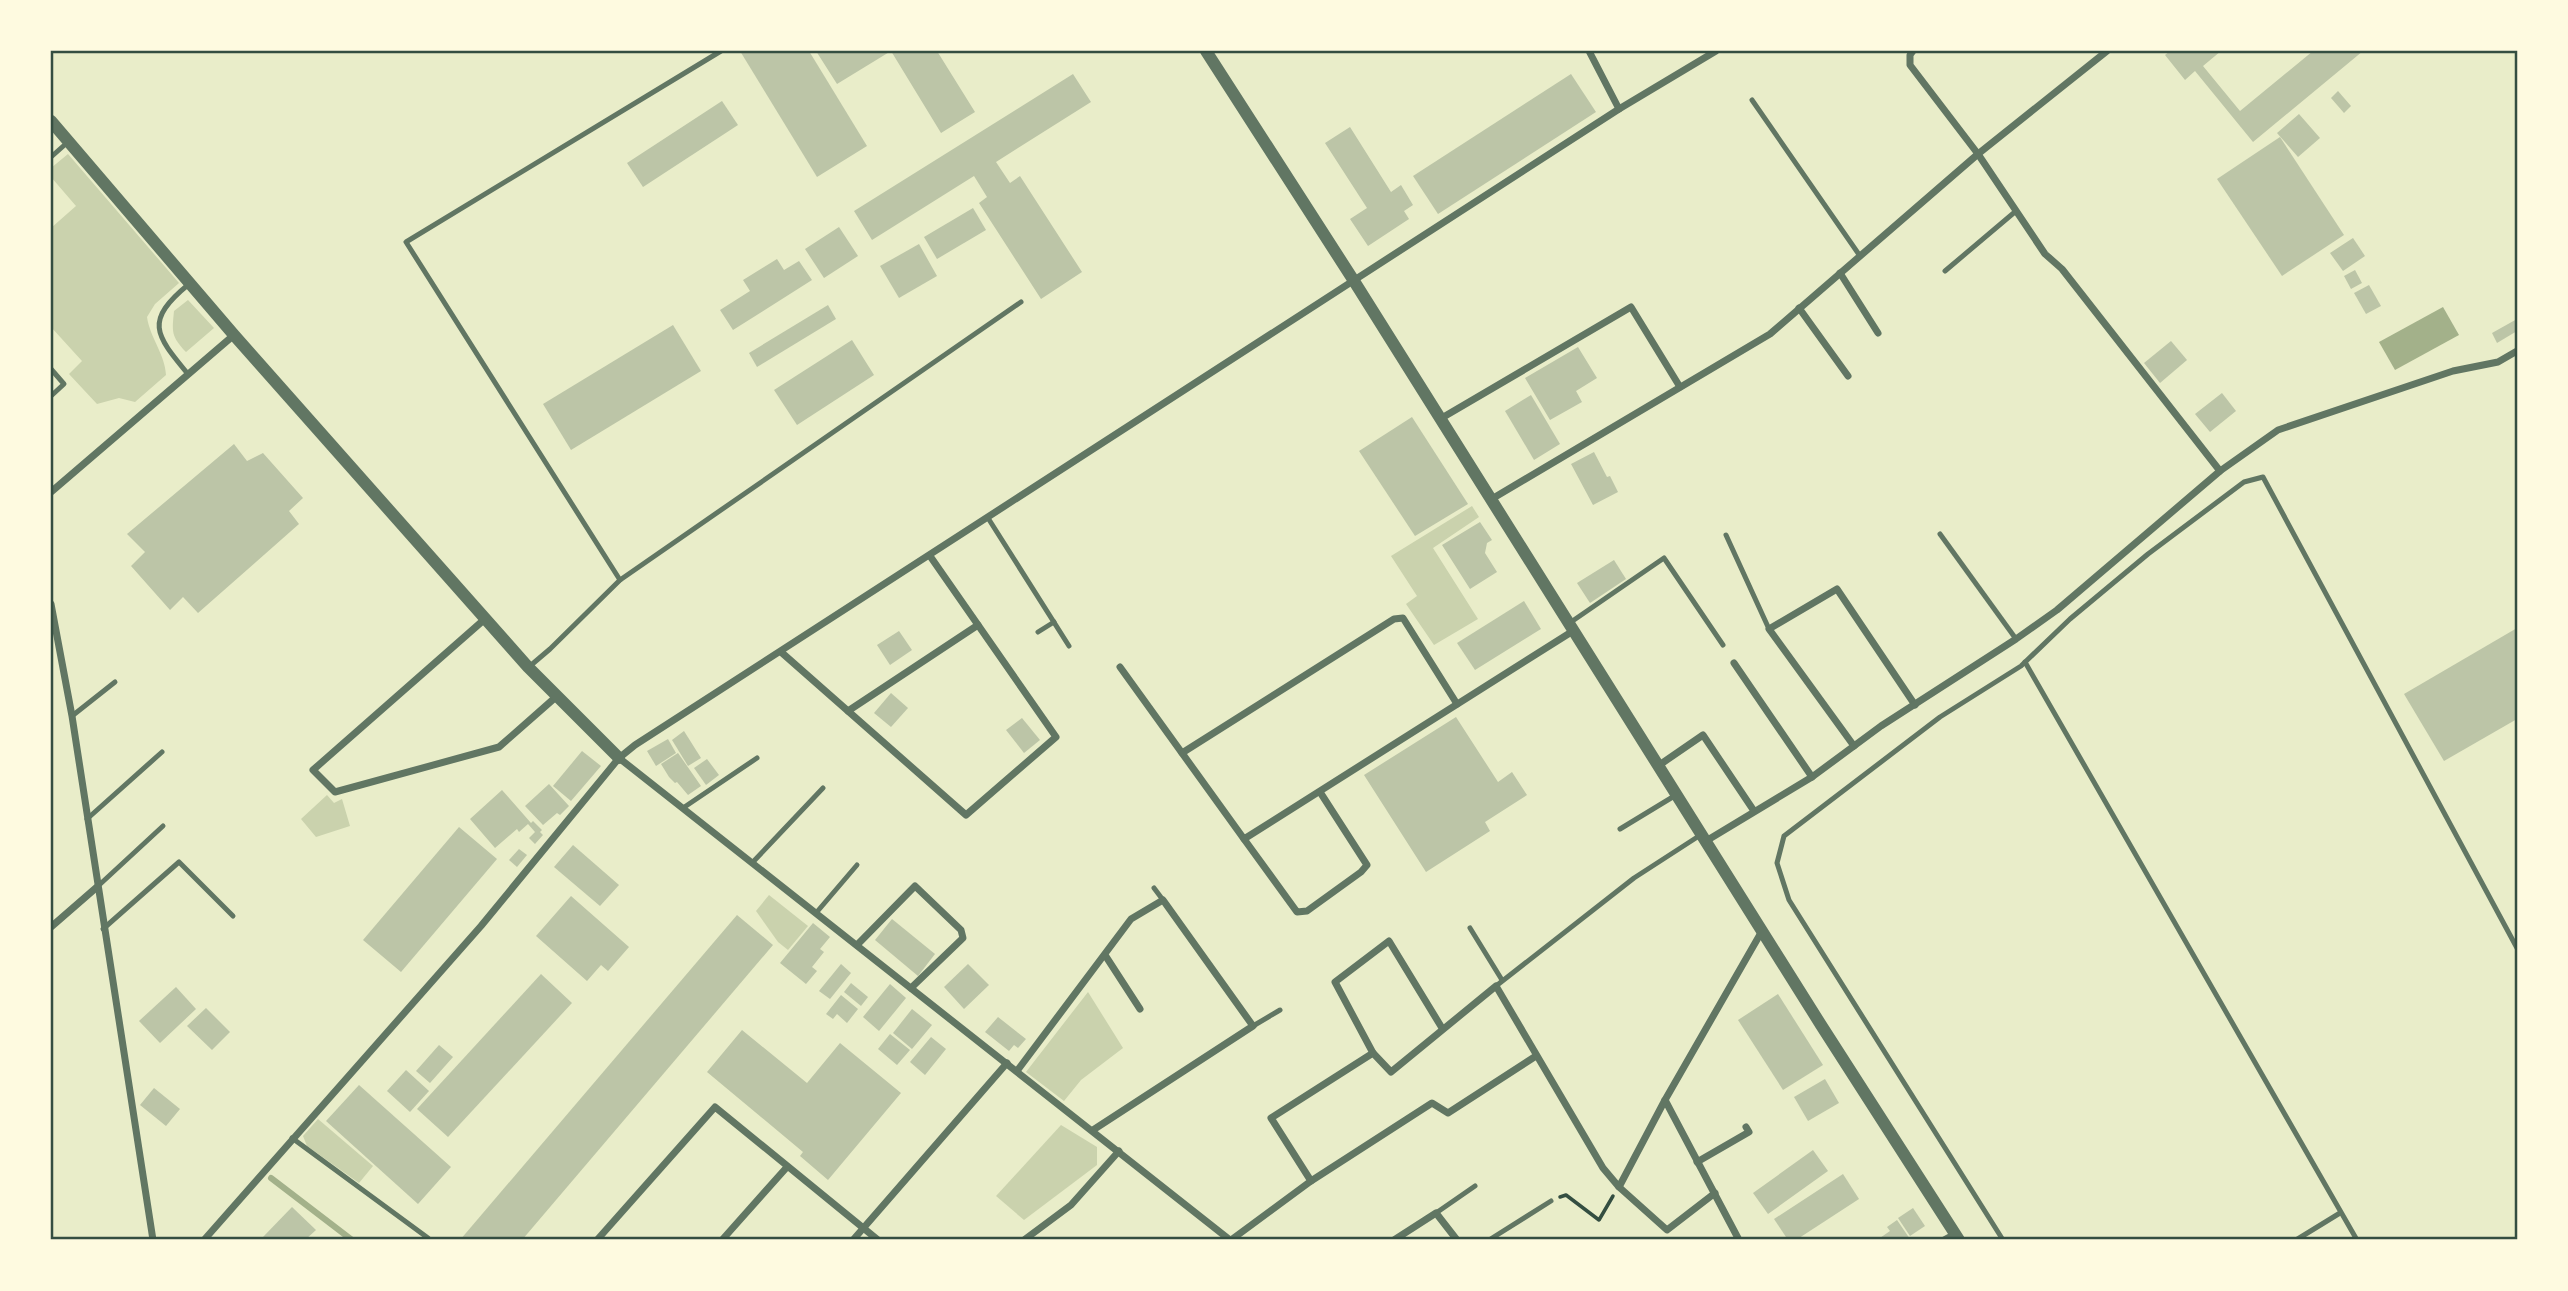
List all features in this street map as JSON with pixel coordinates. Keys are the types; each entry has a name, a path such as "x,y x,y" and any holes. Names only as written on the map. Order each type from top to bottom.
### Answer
{"street":[{"path":"1206,51 1763,930 1953,1238"},
{"path":"1589,51 1619,109"},
{"path":"204,1240 481,926 619,758 635,745 1619,109 1716,51"},
{"path":"1913,51 1910,65 1978,154 2045,254 2062,269 2220,471"},
{"path":"1490,500 1770,334 1978,154 2107,51"},
{"path":"51,121 234,335 528,667 619,758 1231,1240 1311,1181 1432,1103 1448,1113 1536,1056"},
{"path":"1840,273 1878,333"},
{"path":"1440,419 1631,307 1680,387"},
{"path":"1800,308 1848,376"},
{"path":"51,492 234,335"},
{"path":"1704,837 1812,776 2057,610 2220,471 2278,430 2453,371 2498,362 2517,351"},
{"path":"781,652 966,815 1056,737 930,556"},
{"path":"1854,746 1769,629 1837,589 1914,705"},
{"path":"51,604 72,716 153,1240"},
{"path":"486,618 313,770 335,792 499,747 557,696"},
{"path":"1182,753 1394,619 1403,618 1457,704"},
{"path":"848,711 978,625"},
{"path":"1244,839 1457,704 1570,627"},
{"path":"1734,663 1812,776"},
{"path":"1120,667 1297,912 1307,911 1362,872 1367,864 1320,792"},
{"path":"1658,766 1703,735 1754,811"},
{"path":"857,945 915,886 961,930 963,938 911,988"},
{"path":"51,926 97,887"},
{"path":"1017,1071 1131,919 1163,900 1253,1026 1093,1130"},
{"path":"1619,1187 1665,1100 1763,930"},
{"path":"1442,1028 1389,941 1335,982 1373,1053 1391,1072 1499,983 1536,1056 1603,1168 1619,1187 1667,1230 1715,1193"},
{"path":"1105,955 1140,1009"},
{"path":"1311,1181 1272,1118 1373,1053"},
{"path":"853,1240 1007,1063"},
{"path":"1665,1100 1739,1240"},
{"path":"597,1240 715,1107 878,1240"},
{"path":"1697,1162 1749,1132"},
{"path":"1024,1240 1071,1205 1119,1151"},
{"path":"722,1240 787,1167"},
{"path":"1394,1240 1437,1213 1457,1240"}],"lane":[{"path":"620,580 406,242 721,51"},
{"path":"1752,100 1860,256"},
{"path":"51,157 69,141"},
{"path":"1945,271 2016,211"},
{"path":"188,374 165,345 158,328 165,306 190,283"},
{"path":"528,667 620,580 1021,302"},
{"path":"51,369 64,384 51,396"},
{"path":"2003,1240 1789,900 1777,863 1784,836 1940,717 2025,662 2070,619 2148,554 2244,482 2263,477 2517,948"},
{"path":"988,518 1069,646"},
{"path":"1940,534 2016,639"},
{"path":"1726,535 1769,629"},
{"path":"1570,627 1664,558 1723,645"},
{"path":"1038,632 1054,622"},
{"path":"2025,662 2357,1240"},
{"path":"72,716 115,682"},
{"path":"87,819 162,752"},
{"path":"683,808 757,758"},
{"path":"752,863 823,788"},
{"path":"1620,829 1676,795"},
{"path":"97,887 163,826"},
{"path":"1469,928 1499,983 1634,878 1704,837"},
{"path":"103,929 179,862 233,916"},
{"path":"816,913 857,865"},
{"path":"1154,888 1163,900"},
{"path":"1253,1026 1280,1010"},
{"path":"292,1138 428,1238"},
{"path":"1437,1213 1475,1186"},
{"path":"1489,1240 1551,1201"},
{"path":"2296,1240 2340,1213"}],"path":[{"path":"1551,1201 1566,1195 1599,1220 1619,1187"}],"shaded area":[{"path":"68,154 179,283 155,304 147,317 166,375 135,402 119,398 97,404 69,374 82,361 51,327 51,228 76,206 51,177 51,168"},
{"path":"188,300 214,328 186,352 175,338 173,324 174,311"},
{"path":"2443,307 2459,335 2395,370 2379,342"},
{"path":"1472,506 1479,517 1433,548 1478,619 1434,645 1406,604 1417,596 1391,556"},
{"path":"327,795 334,803 342,799 350,826 316,837 301,819"},
{"path":"769,895 808,926 788,950 778,942 756,911"},
{"path":"1088,992 1123,1048 1081,1080 1064,1101 1026,1072"},
{"path":"318,1119 373,1166 359,1183 307,1146 303,1136"},
{"path":"1061,1125 1097,1147 1097,1165 1024,1220 996,1196"}],"building":[{"path":"740,51 809,51 867,146 817,177"},
{"path":"816,51 891,51 837,84"},
{"path":"891,51 937,51 975,112 941,133"},
{"path":"2170,51 2221,51 2203,66 2240,111 2313,51 2363,51 2253,142 2195,71 2185,80 2165,55"},
{"path":"1073,74 1091,102 996,162 1010,183 1020,176 1082,272 1041,299 979,203 987,197 974,176 872,240 854,211"},
{"path":"1571,74 1596,112 1438,214 1413,176"},
{"path":"2338,91 2351,106 2344,113 2331,98"},
{"path":"722,101 738,125 643,187 627,163"},
{"path":"2299,114 2320,138 2298,157 2277,133"},
{"path":"1350,127 1391,192 1401,185 1413,205 1404,211 1409,219 1368,246 1350,219 1367,208 1325,143"},
{"path":"2280,137 2344,235 2282,276 2217,179"},
{"path":"973,208 986,230 937,259 924,237"},
{"path":"839,227 858,256 824,278 805,249"},
{"path":"2353,238 2365,256 2343,271 2330,253"},
{"path":"919,244 937,276 899,298 880,266"},
{"path":"777,259 784,270 799,261 812,280 733,330 720,310 750,291 743,280"},
{"path":"2355,270 2362,283 2351,289 2344,276"},
{"path":"2369,285 2381,306 2366,314 2354,293"},
{"path":"828,305 836,319 757,367 749,353"},
{"path":"2517,319 2517,331 2497,343 2492,333"},
{"path":"673,325 701,371 571,450 543,404"},
{"path":"852,340 874,375 797,425 774,390"},
{"path":"2171,341 2187,360 2160,383 2144,363"},
{"path":"1578,347 1597,378 1576,391 1582,402 1550,420 1525,378"},
{"path":"2222,393 2236,411 2210,432 2195,414"},
{"path":"1531,395 1560,444 1534,460 1505,411"},
{"path":"1412,417 1468,504 1415,536 1359,451"},
{"path":"234,444 247,461 263,453 303,498 289,511 299,524 198,613 183,597 170,610 131,566 145,552 127,534"},
{"path":"1594,452 1618,492 1593,505 1571,464"},
{"path":"1480,522 1492,540 1487,543 1485,553 1497,572 1470,589 1442,545"},
{"path":"1614,560 1626,579 1590,603 1577,583"},
{"path":"1524,601 1541,629 1475,670 1457,643"},
{"path":"2517,628 2517,719 2444,761 2404,694"},
{"path":"899,631 912,650 890,665 877,645"},
{"path":"891,693 908,708 891,727 874,713"},
{"path":"1456,717 1498,782 1512,772 1527,795 1485,822 1490,831 1426,872 1364,775"},
{"path":"1022,718 1040,740 1024,753 1006,730"},
{"path":"684,731 701,758 688,766 672,740"},
{"path":"668,739 676,753 656,766 647,751"},
{"path":"582,751 601,766 571,801 553,786"},
{"path":"678,753 701,786 688,795 669,777 661,764"},
{"path":"707,759 719,775 706,785 694,768"},
{"path":"549,784 569,806 543,825 525,806"},
{"path":"502,790 531,823 533,821 542,830 540,832 543,835 535,844 529,838 535,832 528,824 519,832 517,829 495,848 470,819"},
{"path":"459,827 497,859 401,972 363,940"},
{"path":"573,845 619,885 600,906 554,867"},
{"path":"519,849 527,855 517,867 509,860"},
{"path":"571,896 629,947 608,971 601,965 587,981 536,936"},
{"path":"737,915 773,945 522,1240 460,1240"},
{"path":"892,919 935,954 918,976 875,940"},
{"path":"813,923 830,937 820,949 824,952 812,967 817,971 806,984 780,963"},
{"path":"841,964 851,973 830,999 819,991"},
{"path":"968,964 989,985 964,1009 944,987"},
{"path":"541,974 572,1003 448,1137 417,1109"},
{"path":"851,983 868,997 861,1006 844,992"},
{"path":"890,984 906,998 879,1031 863,1017"},
{"path":"176,987 196,1009 160,1043 139,1021"},
{"path":"1778,994 1823,1065 1783,1090 1738,1020"},
{"path":"841,995 858,1009 847,1023 837,1014 833,1019 826,1014"},
{"path":"206,1008 230,1032 212,1050 187,1026"},
{"path":"912,1009 932,1025 912,1049 893,1033"},
{"path":"998,1017 1026,1039 1018,1048 1014,1045 1009,1051 985,1032"},
{"path":"742,1030 807,1083 840,1043 901,1093 828,1180 800,1156 803,1152 707,1072"},
{"path":"890,1034 910,1050 897,1065 878,1049"},
{"path":"931,1037 946,1049 925,1075 910,1062"},
{"path":"439,1045 453,1057 430,1083 416,1071"},
{"path":"406,1070 429,1091 410,1112 387,1091"},
{"path":"1825,1079 1839,1103 1808,1121 1794,1097"},
{"path":"359,1085 451,1167 418,1204 326,1121"},
{"path":"154,1088 180,1109 166,1126 140,1105"},
{"path":"1813,1150 1828,1171 1768,1214 1753,1193"},
{"path":"1843,1174 1859,1199 1796,1240 1788,1240 1774,1219"},
{"path":"292,1207 316,1230 305,1240 266,1240 263,1237"},
{"path":"1913,1208 1925,1226 1910,1236 1898,1218"},
{"path":"1897,1220 1910,1239 1877,1240 1890,1231 1887,1227"}],"waterway":[{"path":"271,1178 352,1240"}]}
